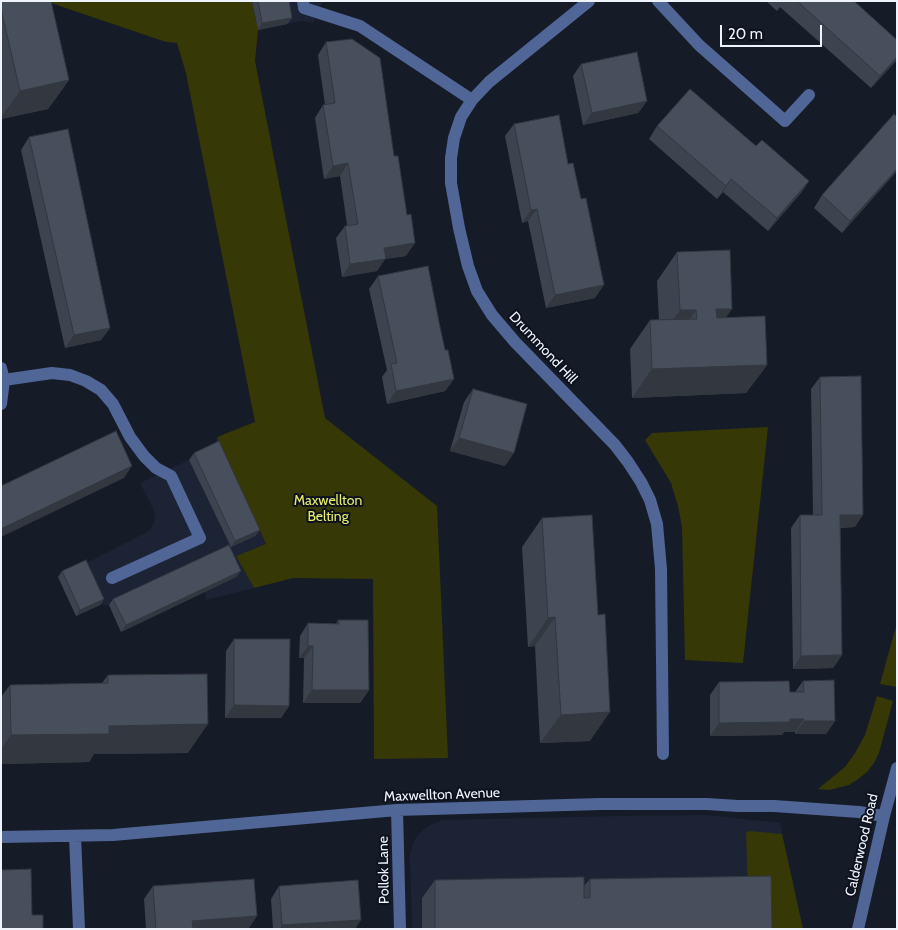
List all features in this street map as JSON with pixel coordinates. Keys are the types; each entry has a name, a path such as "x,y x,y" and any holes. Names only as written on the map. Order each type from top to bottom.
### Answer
{"street":[{"path":"303,1 304,8 360,26 472,100"},
{"name":"Drummond Hill","path":"589,1 489,82 472,100 461,117 454,138 451,158 451,183 468,266 477,291 492,315 515,342 615,445 641,482 650,500 657,524 661,569 663,754"},
{"path":"658,1 699,45 785,121 809,95"},
{"path":"1,404 2,374 52,373 70,375 86,381 101,390 113,404 130,437 144,456 156,468 171,476 200,538 112,578"},
{"name":"Calderwood Road","path":"858,929 897,768"},
{"name":"Maxwellton Avenue","path":"1,837 113,835 397,810 609,804 707,804 821,809 884,816"},
{"name":"Pollok Lane","path":"397,810 400,929"},
{"path":"75,836 79,929"}],"shaded area":[{"path":"252,1 323,1 313,23 302,21 258,30"},
{"path":"217,437 266,545 236,556 254,588 206,600 205,592 121,632 109,605 100,605 76,616 58,577 150,530 155,520 154,511 140,483 214,448"},
{"path":"706,815 780,823 803,929 412,929 410,855 414,841 421,832 430,825 442,820"}],"green space":[{"name":"Maxwellton Belting","path":"45,1 252,1 258,30 255,61 325,418 437,506 448,758 374,759 373,579 293,578 254,588 236,556 266,544 217,437 255,422 186,73 177,43 166,42"},
{"path":"768,427 743,663 685,660 682,527 671,483 645,440 652,433"},
{"path":"897,623 897,687 880,684"},
{"path":"877,696 893,701 879,753 874,763 867,772 849,785 829,790 818,789 845,767 855,753 865,735"},
{"path":"750,831 782,834 803,929 759,929 748,894 746,833"}],"building":[{"path":"1,1 51,1 69,80 20,91 1,9"},
{"path":"258,1 289,1 292,18 262,23"},
{"path":"797,1 854,1 897,40 897,57 880,76"},
{"path":"352,39 380,58 394,156 398,156 407,215 411,214 415,243 384,248 386,259 350,264 345,226 358,224 348,163 333,166 323,105 335,103 326,42"},
{"path":"637,52 647,101 592,113 581,64"},
{"path":"690,89 756,146 762,140 809,181 777,218 731,179 726,186 657,126"},
{"path":"894,114 897,117 897,169 850,221 822,195"},
{"path":"559,115 568,164 573,163 581,199 586,198 604,285 555,295 537,209 531,210 514,124"},
{"path":"68,129 110,328 74,335 29,137"},
{"path":"730,250 732,309 716,309 717,318 765,316 767,365 652,369 650,320 697,319 696,310 680,310 677,252"},
{"path":"428,266 445,350 448,350 454,379 396,391 391,364 397,363 378,276"},
{"path":"861,376 863,515 840,515 842,655 801,656 800,515 822,515 820,377"},
{"path":"473,389 527,404 514,453 459,438"},
{"path":"116,431 132,466 1,529 1,486"},
{"path":"219,441 260,530 235,541 194,453"},
{"path":"592,515 598,615 605,614 610,712 561,715 555,617 548,618 542,518"},
{"path":"229,545 241,571 126,625 113,599"},
{"path":"86,560 104,599 80,610 62,571"},
{"path":"338,620 368,620 369,690 312,690 313,646 308,646 308,623 339,624"},
{"path":"234,639 290,639 289,706 234,705"},
{"path":"207,674 208,724 109,726 109,734 11,735 10,685 108,683 108,675"},
{"path":"834,680 835,721 790,719 790,722 719,723 719,682 789,681 790,692 804,692 803,681"},
{"path":"31,869 32,915 43,915 43,929 1,929 1,870"},
{"path":"771,876 772,929 435,929 435,880 584,877 584,898 590,898 590,879"},
{"path":"254,879 257,916 192,921 193,929 156,929 153,886"},
{"path":"358,880 361,920 282,925 279,886"}]}
